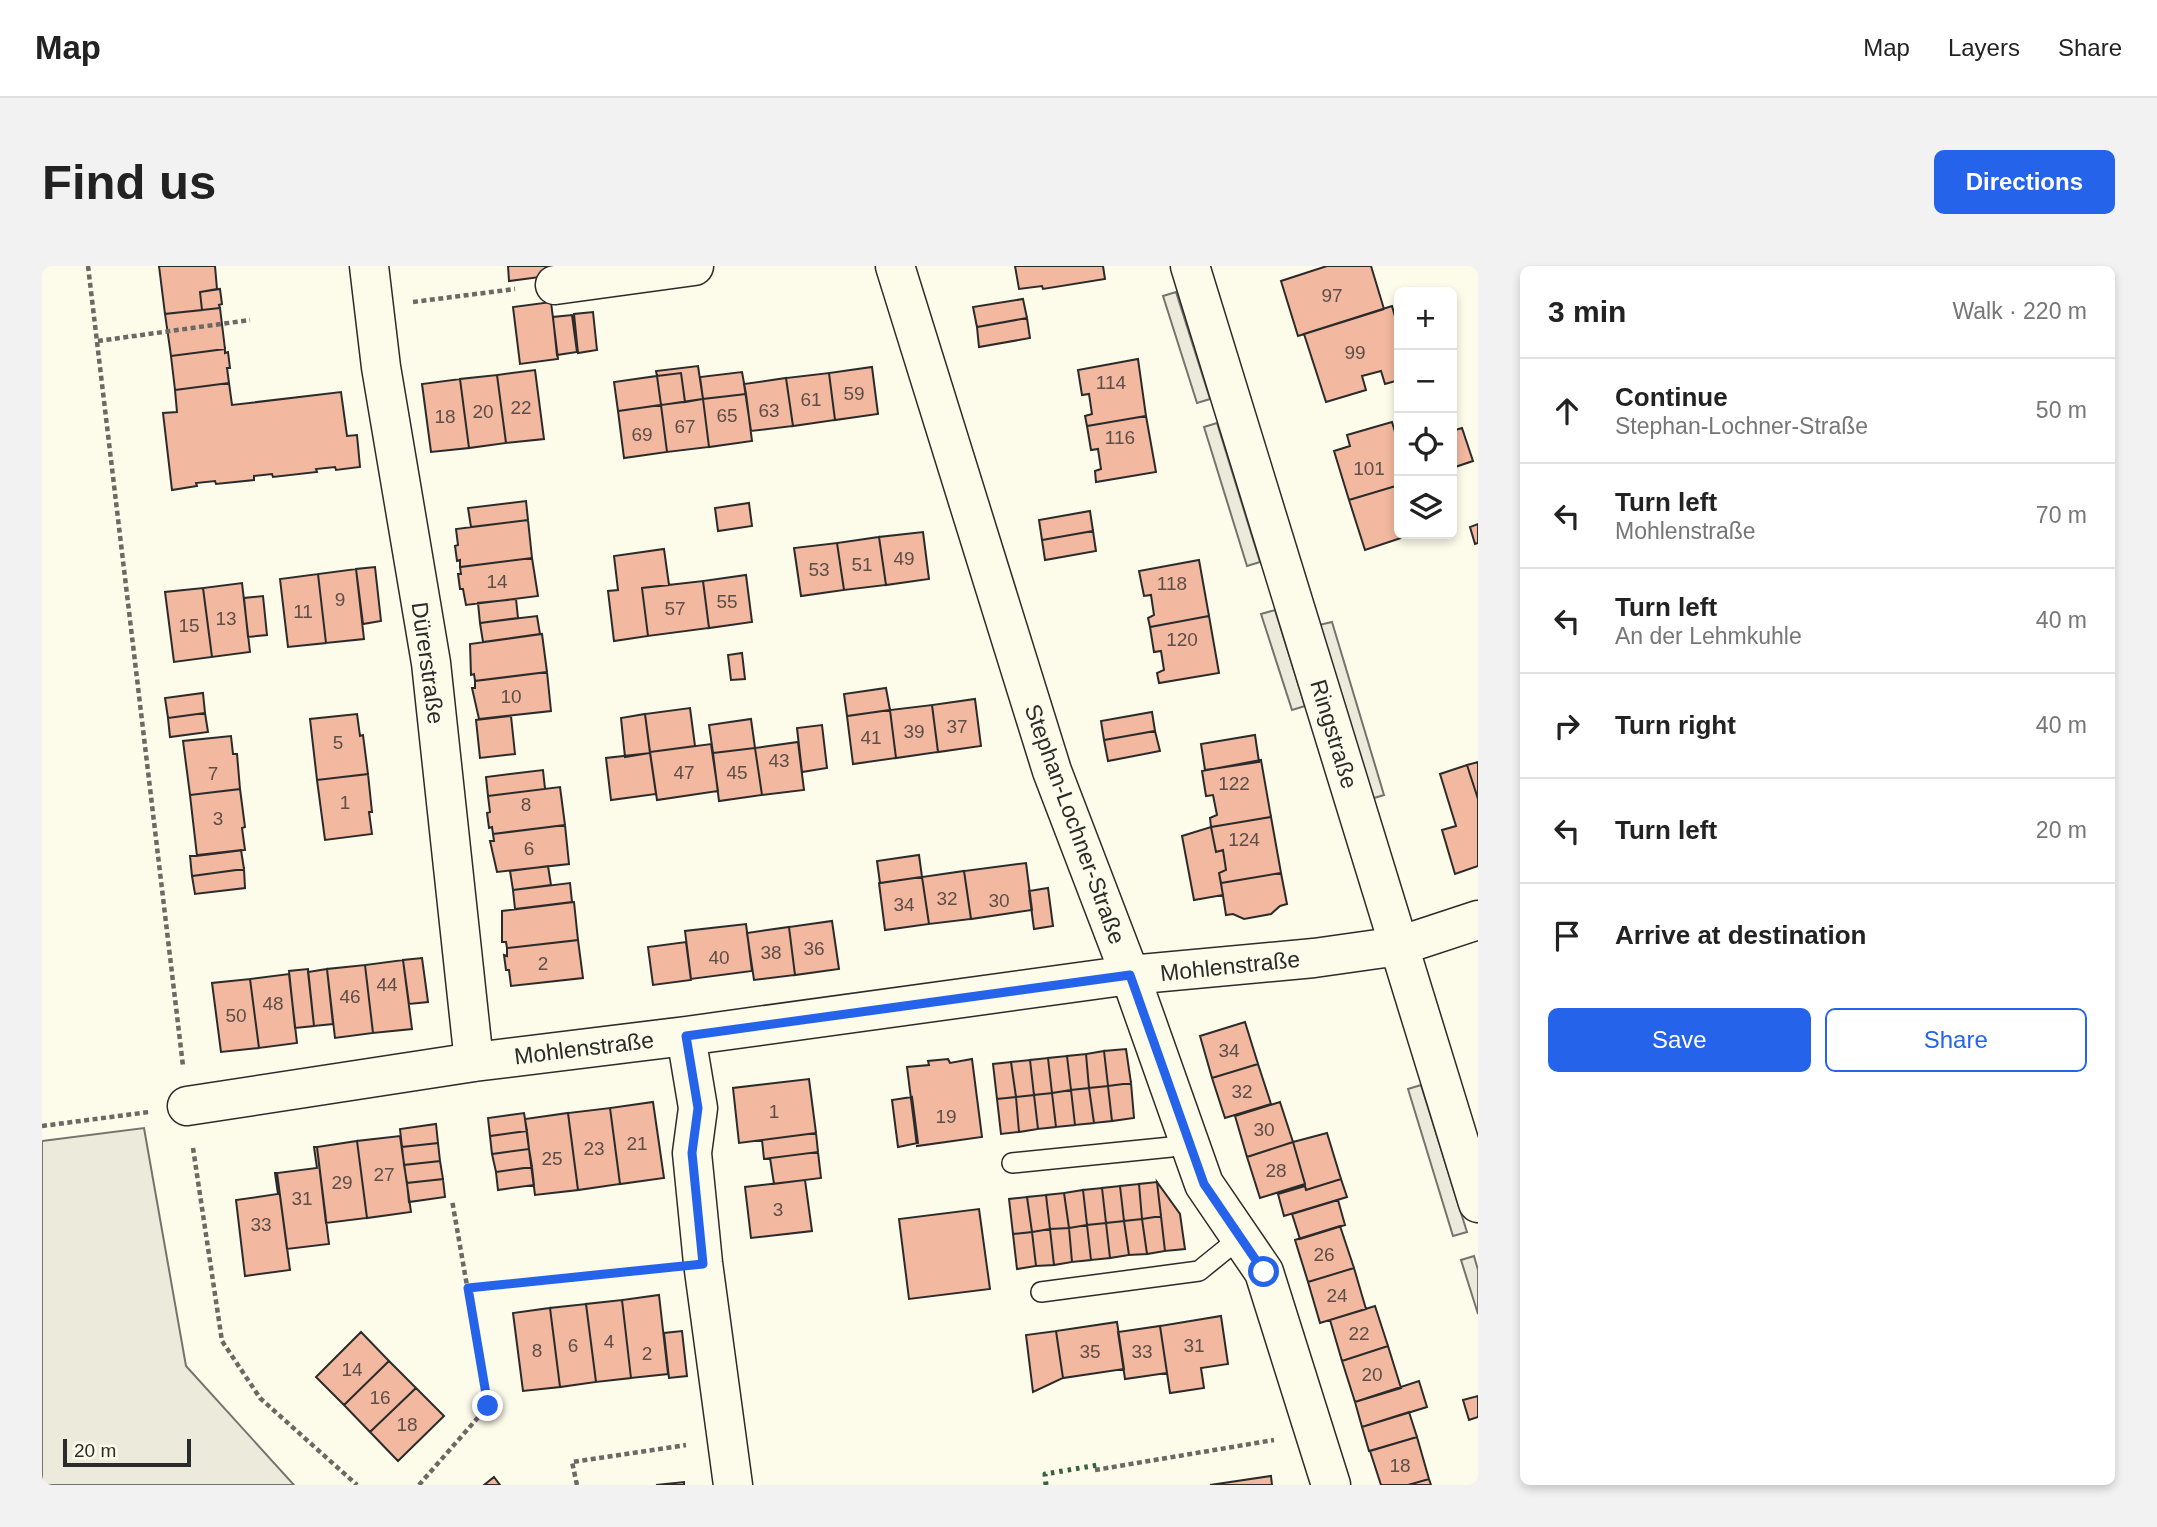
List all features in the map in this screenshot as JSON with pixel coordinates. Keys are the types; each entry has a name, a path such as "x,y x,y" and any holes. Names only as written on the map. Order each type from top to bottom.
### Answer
{"street":[{"name":"Dürerstraße","path":"369,266 381,367 431,663 474,1062"},
{"path":"555,285 694,266"},
{"name":"Stephan-Lochner-Straße","path":"895,266 1052,771 1130,975 1204,1184 1264,1272 1331,1485"},
{"name":"Ringstraße","path":"1190,266 1478,1203"},
{"name":"Mohlenstraße","path":"187,1106 474,1062 1130,975 1399,946 1478,920"},
{"path":"686,1036 698,1108 692,1153 703,1264 733,1485"}],"lane":[{"path":"1012,1163 1171,1147 1188,1139"},
{"path":"1041,1292 1199,1271 1241,1237"}],"path":[{"path":"88,266 187,1106 222,1341 260,1398 357,1485"},
{"path":"374,306 555,285"},
{"path":"98,341 250,320"},
{"path":"42,1126 187,1106"},
{"path":"419,1485 488,1406 452,1200"},
{"path":"468,1288 703,1264"},
{"path":"1096,1470 1315,1434"},
{"path":"577,1485 572,1462 727,1439"}],"shaded area":[{"path":"1176,292 1210,399 1197,403 1163,296"},
{"path":"1217,423 1260,562 1247,566 1204,427"},
{"path":"1275,610 1305,706 1292,710 1261,614"},
{"path":"1332,622 1384,795 1371,799 1319,625"},
{"path":"1421,1085 1467,1232 1453,1236 1408,1089"},
{"path":"144,1128 186,1366 294,1485 42,1485 42,1141"},
{"path":"1474,1256 1478,1270 1478,1314 1461,1260"}],"building":[{"path":"159,266 215,266 217,289 200,292 202,310 165,314"},
{"path":"508,266 547,266 548,276 509,281"},
{"path":"1015,266 1103,266 1105,279 1043,289 1042,286 1019,289"},
{"path":"1327,266 1371,266 1384,309 1298,336 1281,281"},
{"path":"220,289 220,308 202,310 200,292"},
{"path":"1023,299 1027,318 977,327 973,307"},
{"path":"551,302 558,359 520,364 513,307"},
{"path":"1392,306 1394,381 1385,384 1381,371 1362,376 1366,390 1326,402 1304,334"},
{"path":"220,308 225,349 171,356 165,314"},
{"path":"593,312 597,350 578,353 574,314"},
{"path":"572,315 577,352 557,355 553,317"},
{"path":"1027,318 1030,338 979,347 977,327"},
{"path":"225,349 225,353 228,352 230,368 227,368 229,383 175,390 171,356"},
{"path":"1138,359 1146,416 1087,426 1085,416 1092,414 1089,394 1082,395 1078,370"},
{"path":"698,366 703,399 685,402 681,373 657,376 656,371"},
{"path":"872,367 878,414 835,420 829,373"},
{"path":"535,370 544,439 506,443 497,375"},
{"path":"742,372 746,394 703,399 700,377"},
{"path":"681,373 685,402 661,405 657,376"},
{"path":"829,373 835,420 793,426 786,378"},
{"path":"497,375 506,443 469,448 460,379"},
{"path":"657,376 661,405 618,411 614,382"},
{"path":"786,378 793,426 751,431 744,384"},
{"path":"460,379 469,448 431,452 422,384"},
{"path":"229,383 232,405 341,392 347,436 357,435 360,467 316,469 317,472 273,477 272,474 254,476 254,480 216,484 215,481 196,483 197,486 172,490 163,413 177,412 175,390"},
{"path":"746,394 752,441 709,447 703,399"},
{"path":"703,399 709,447 667,452 661,405"},
{"path":"661,405 667,452 624,458 618,411"},
{"path":"1146,416 1156,472 1096,482 1095,471 1101,469 1098,449 1091,450 1087,426"},
{"path":"1392,422 1394,486 1349,500 1334,451 1350,446 1347,435"},
{"path":"1462,428 1473,461 1457,466 1457,430"},
{"path":"1394,486 1394,539 1398,539 1365,550 1349,500"},
{"path":"526,501 528,520 471,527 468,508"},
{"path":"749,503 752,526 718,531 715,508"},
{"path":"1090,511 1093,531 1042,540 1039,520"},
{"path":"528,520 532,558 460,567 455,546 458,545 456,529"},
{"path":"1478,524 1478,543 1475,544 1470,527"},
{"path":"1093,531 1096,551 1045,560 1042,540"},
{"path":"923,532 929,579 886,585 879,537"},
{"path":"879,537 886,585 844,590 837,543"},
{"path":"837,543 844,590 801,596 794,548"},
{"path":"664,549 669,585 642,588 648,636 614,641 608,591 618,590 614,556"},
{"path":"532,558 538,596 466,605 463,589 460,589 460,567"},
{"path":"1199,560 1209,616 1150,627 1148,618 1154,615 1151,595 1144,596 1139,571"},
{"path":"375,567 381,621 363,624 356,569"},
{"path":"356,569 364,639 326,643 318,574"},
{"path":"318,574 326,643 288,647 280,579"},
{"path":"746,575 752,622 709,628 703,581"},
{"path":"703,581 709,628 648,636 642,588"},
{"path":"242,583 250,652 212,657 203,588"},
{"path":"203,588 212,657 174,662 165,592"},
{"path":"263,596 267,635 248,637 244,598"},
{"path":"516,599 518,618 480,623 478,603"},
{"path":"537,616 540,634 483,642 480,623"},
{"path":"1209,616 1219,673 1159,683 1157,673 1164,670 1161,651 1154,652 1150,627"},
{"path":"542,634 547,672 475,681 474,674 471,675 470,644"},
{"path":"742,653 745,679 731,680 728,655"},
{"path":"547,672 551,711 479,719 472,688 475,688 475,681"},
{"path":"886,688 890,710 847,716 844,694"},
{"path":"203,693 205,713 168,718 165,698"},
{"path":"975,699 981,746 938,752 932,705"},
{"path":"932,705 938,752 896,758 890,710"},
{"path":"690,708 695,746 650,752 645,714"},
{"path":"890,710 896,758 853,764 847,716"},
{"path":"1152,712 1155,731 1104,740 1101,721"},
{"path":"205,713 208,732 170,737 168,718"},
{"path":"357,714 360,736 363,735 368,774 317,780 310,719"},
{"path":"645,714 650,753 625,757 621,718"},
{"path":"511,716 515,754 480,758 476,720"},
{"path":"751,719 755,748 713,753 709,725"},
{"path":"822,725 827,768 802,772 797,728"},
{"path":"1155,731 1160,751 1108,761 1104,740"},
{"path":"1255,735 1259,762 1205,770 1201,744"},
{"path":"231,736 233,754 237,754 240,789 190,795 183,741"},
{"path":"798,742 804,790 762,795 755,748"},
{"path":"711,744 718,791 657,800 650,752"},
{"path":"755,748 762,795 719,801 713,753"},
{"path":"650,753 656,794 611,800 606,758"},
{"path":"1261,760 1271,817 1211,827 1210,818 1217,815 1213,795 1206,796 1202,771"},
{"path":"1478,762 1478,799 1467,765"},
{"path":"1467,765 1478,799 1478,866 1455,874 1442,830 1456,826 1440,774"},
{"path":"543,770 545,789 488,796 486,777"},
{"path":"368,774 372,834 325,840 317,780"},
{"path":"560,787 565,825 493,834 492,827 489,828 488,796"},
{"path":"240,789 245,850 197,856 190,795"},
{"path":"1271,817 1281,873 1221,883 1219,873 1226,870 1223,850 1216,852 1211,827"},
{"path":"565,825 569,864 497,872 490,841 494,841 493,834"},
{"path":"1211,827 1216,852 1223,850 1226,870 1219,873 1223,895 1194,900 1182,836"},
{"path":"241,850 244,869 192,876 190,856"},
{"path":"919,855 922,877 880,883 877,861"},
{"path":"1026,863 1032,910 971,919 964,871"},
{"path":"548,866 551,885 513,890 510,871"},
{"path":"244,869 245,888 195,894 192,876"},
{"path":"964,871 971,919 929,924 922,877"},
{"path":"1281,873 1287,904 1271,914 1244,919 1233,914 1226,915 1221,883"},
{"path":"922,877 929,924 885,930 879,883"},
{"path":"570,883 572,902 515,909 513,890"},
{"path":"1048,888 1053,926 1034,929 1029,891"},
{"path":"574,902 578,940 507,948 506,942 502,942 502,911"},
{"path":"832,921 839,969 795,975 789,927"},
{"path":"746,924 752,971 691,979 685,931"},
{"path":"789,927 795,975 754,980 747,933"},
{"path":"578,940 583,978 511,986 504,955 507,956 507,948"},
{"path":"686,942 691,980 653,985 648,947"},
{"path":"422,958 428,1002 409,1004 403,960"},
{"path":"403,960 412,1029 373,1033 365,965"},
{"path":"365,965 373,1033 335,1038 327,969"},
{"path":"308,969 314,1026 295,1028 289,971"},
{"path":"327,969 333,1024 314,1026 308,972"},
{"path":"289,974 297,1043 259,1048 250,979"},
{"path":"250,979 259,1048 221,1052 212,983"},
{"path":"1245,1022 1258,1064 1212,1078 1200,1036"},
{"path":"1126,1049 1131,1083 1108,1086 1104,1051"},
{"path":"1104,1051 1108,1086 1089,1088 1086,1054"},
{"path":"1086,1054 1089,1088 1071,1090 1067,1056"},
{"path":"1067,1056 1071,1090 1052,1093 1048,1058"},
{"path":"1048,1058 1052,1093 1034,1095 1030,1060"},
{"path":"948,1059 950,1063 972,1059 982,1137 917,1146 907,1067 929,1065 928,1061"},
{"path":"1030,1060 1034,1095 1016,1097 1011,1062"},
{"path":"1011,1062 1016,1097 997,1099 993,1064"},
{"path":"1258,1064 1271,1104 1225,1118 1212,1078"},
{"path":"809,1079 816,1133 739,1143 733,1088"},
{"path":"1131,1083 1134,1118 1112,1121 1108,1086"},
{"path":"1108,1086 1112,1121 1094,1123 1089,1088"},
{"path":"1089,1088 1094,1123 1075,1125 1071,1090"},
{"path":"1071,1090 1075,1125 1056,1127 1052,1093"},
{"path":"1052,1093 1056,1127 1038,1129 1034,1095"},
{"path":"1034,1095 1038,1129 1019,1132 1016,1097"},
{"path":"912,1097 918,1143 898,1147 892,1100"},
{"path":"1016,1097 1019,1132 1001,1134 997,1099"},
{"path":"653,1102 664,1178 620,1184 610,1108"},
{"path":"1280,1102 1293,1142 1247,1157 1235,1116"},
{"path":"610,1108 620,1184 578,1190 568,1113"},
{"path":"524,1113 527,1131 490,1136 488,1118"},
{"path":"568,1113 578,1190 535,1195 525,1119"},
{"path":"436,1124 438,1143 402,1147 400,1129"},
{"path":"527,1131 529,1149 492,1154 490,1136"},
{"path":"816,1133 818,1152 764,1159 762,1140"},
{"path":"1327,1133 1341,1179 1306,1190 1305,1186 1278,1194 1305,1184 1293,1142"},
{"path":"400,1136 411,1212 367,1218 357,1141"},
{"path":"357,1141 367,1218 326,1223 317,1147"},
{"path":"1293,1142 1305,1184 1260,1198 1247,1157"},
{"path":"438,1143 440,1161 404,1165 402,1147"},
{"path":"314,1147 317,1147 329,1244 287,1249 277,1173 317,1168"},
{"path":"529,1149 532,1167 496,1172 492,1154"},
{"path":"818,1152 821,1178 774,1184 770,1158"},
{"path":"440,1161 443,1179 407,1183 404,1165"},
{"path":"532,1167 534,1185 498,1190 496,1172"},
{"path":"275,1173 290,1270 245,1276 236,1200 278,1194"},
{"path":"443,1179 445,1197 409,1202 407,1183"},
{"path":"1341,1179 1347,1197 1284,1216 1278,1194 1305,1186 1306,1190"},
{"path":"805,1180 812,1231 751,1238 745,1187"},
{"path":"1157,1182 1161,1216 1142,1219 1139,1184"},
{"path":"1157,1182 1180,1214 1185,1249 1165,1251"},
{"path":"1139,1184 1142,1219 1124,1221 1120,1186"},
{"path":"1120,1186 1124,1221 1106,1223 1102,1188"},
{"path":"1102,1188 1106,1223 1087,1225 1083,1190"},
{"path":"1083,1190 1087,1225 1069,1228 1064,1193"},
{"path":"1064,1193 1069,1228 1050,1229 1046,1195"},
{"path":"1046,1195 1050,1229 1032,1232 1027,1197"},
{"path":"1027,1197 1032,1232 1013,1234 1009,1199"},
{"path":"1338,1200 1345,1225 1300,1239 1292,1214"},
{"path":"979,1209 990,1289 909,1299 899,1219"},
{"path":"1161,1216 1165,1251 1147,1254 1142,1219"},
{"path":"1142,1219 1147,1254 1129,1255 1124,1221"},
{"path":"1124,1221 1129,1255 1110,1258 1106,1223"},
{"path":"1106,1223 1110,1258 1091,1260 1087,1225"},
{"path":"1087,1225 1091,1260 1072,1262 1069,1228"},
{"path":"1340,1226 1354,1268 1308,1282 1295,1240"},
{"path":"1069,1228 1072,1262 1054,1265 1050,1229"},
{"path":"1050,1229 1054,1265 1036,1266 1032,1232"},
{"path":"1032,1232 1036,1266 1017,1269 1013,1234"},
{"path":"1354,1268 1366,1309 1320,1323 1308,1282"},
{"path":"659,1295 668,1374 631,1378 622,1300"},
{"path":"622,1300 631,1378 596,1382 586,1304"},
{"path":"586,1304 596,1382 560,1387 550,1308"},
{"path":"1375,1306 1388,1346 1342,1361 1330,1320"},
{"path":"550,1308 560,1387 523,1391 513,1313"},
{"path":"1221,1316 1228,1364 1201,1368 1204,1388 1170,1393 1160,1326"},
{"path":"1117,1322 1124,1369 1063,1378 1056,1331"},
{"path":"1160,1326 1167,1373 1125,1379 1118,1332"},
{"path":"682,1331 687,1376 669,1378 664,1333"},
{"path":"1056,1331 1063,1378 1033,1392 1026,1335"},
{"path":"361,1332 389,1361 344,1405 316,1377"},
{"path":"1388,1346 1401,1388 1355,1402 1342,1361"},
{"path":"389,1361 416,1388 370,1432 344,1405"},
{"path":"1419,1381 1427,1407 1362,1427 1355,1402"},
{"path":"416,1388 444,1416 398,1461 370,1432"},
{"path":"1478,1396 1478,1417 1469,1420 1463,1400"},
{"path":"1409,1412 1417,1437 1369,1451 1362,1427"},
{"path":"1417,1437 1429,1479 1408,1485 1381,1485 1370,1451"},
{"path":"1271,1476 1272,1485 1210,1485"},
{"path":"494,1477 500,1485 484,1485"},
{"path":"1429,1479 1431,1485 1408,1485"},
{"path":"684,1482 684,1485 656,1485"}],"hedge":[{"path":"1046,1485 1045,1474 1098,1465"}],"route":[{"path":"488,1406 468,1288 703,1264 692,1153 698,1108 686,1036 1130,975 1204,1184 1264,1272"}]}
